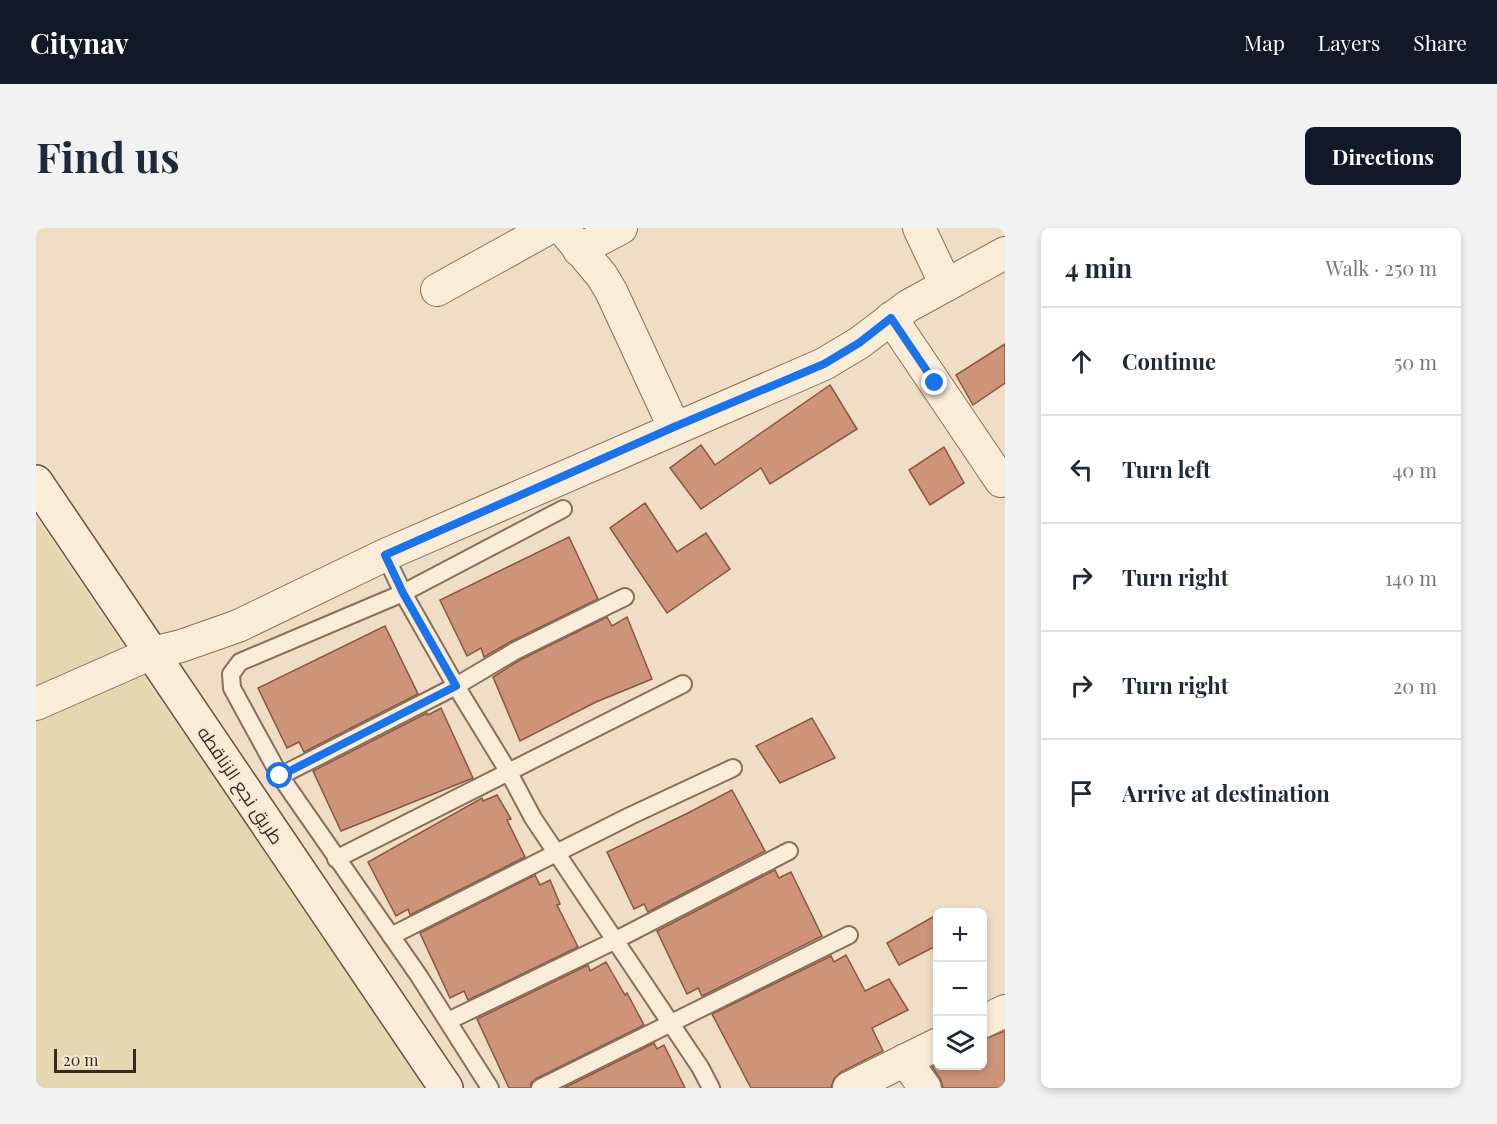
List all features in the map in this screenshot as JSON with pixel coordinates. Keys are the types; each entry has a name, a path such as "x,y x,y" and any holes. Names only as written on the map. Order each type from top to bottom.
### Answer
{"street":[{"path":"437,290 549,228"},
{"path":"621,228 571,239 602,276 611,291 674,427"},
{"path":"919,228 946,285"},
{"path":"36,704 152,654 238,626 385,555 674,427 824,364 859,343 891,318 1005,253"},
{"path":"891,318 1001,481"},
{"name":"طريق نجع الزناقطه","path":"36,482 446,1088"},
{"path":"987,1020 1005,1011"},
{"path":"849,1088 933,1046"},
{"path":"905,1060 925,1088"}],"lane":[{"path":"490,1088 392,936 280,776 232,688 231,674 240,662 403,593 563,509"},
{"path":"385,555 403,593 508,771 533,818 671,1023 711,1088"},
{"path":"280,776 456,686 515,651 625,597"},
{"path":"336,859 683,684"},
{"path":"392,936 733,768"},
{"path":"448,1021 614,941 789,851"},
{"path":"540,1088 849,935"}],"shaded area":[{"path":"36,517 138,668 432,1088 36,1088"}],"building":[{"path":"1005,344 1005,383 973,405 956,375"},
{"path":"830,385 857,429 770,484 761,468 701,509 670,468 701,445 715,465"},
{"path":"944,447 964,483 930,505 909,470"},
{"path":"645,503 677,552 706,533 730,569 667,613 610,528"},
{"path":"569,537 598,599 484,657 481,648 467,656 440,600"},
{"path":"607,617 612,626 627,617 652,679 596,702 520,741 493,677 520,660"},
{"path":"385,626 418,694 304,752 299,742 287,748 258,688"},
{"path":"441,708 473,778 341,831 313,771"},
{"path":"812,718 835,758 780,783 756,746"},
{"path":"732,790 765,851 648,912 644,904 634,909 607,852"},
{"path":"497,795 511,819 507,820 525,857 410,915 408,909 396,916 368,862 482,798 483,801"},
{"path":"775,870 779,878 791,872 822,936 702,996 698,988 687,994 657,931"},
{"path":"535,875 540,885 550,880 560,904 557,905 578,947 468,1000 464,991 450,998 420,933"},
{"path":"933,917 933,948 899,965 887,943"},
{"path":"846,955 865,991 889,979 908,1010 872,1028 883,1051 841,1072 834,1079 831,1088 751,1088 712,1014 831,956 834,962"},
{"path":"606,962 625,995 627,993 644,1025 535,1079 530,1088 509,1088 477,1019 588,965 590,971"},
{"path":"1005,1031 1005,1088 943,1088 934,1070 987,1070 987,1038"},
{"path":"654,1043 657,1049 664,1045 685,1088 564,1088"}],"route":[{"path":"280,776 456,686 403,593 385,555 674,427 824,364 859,343 891,318 935,383"}]}
